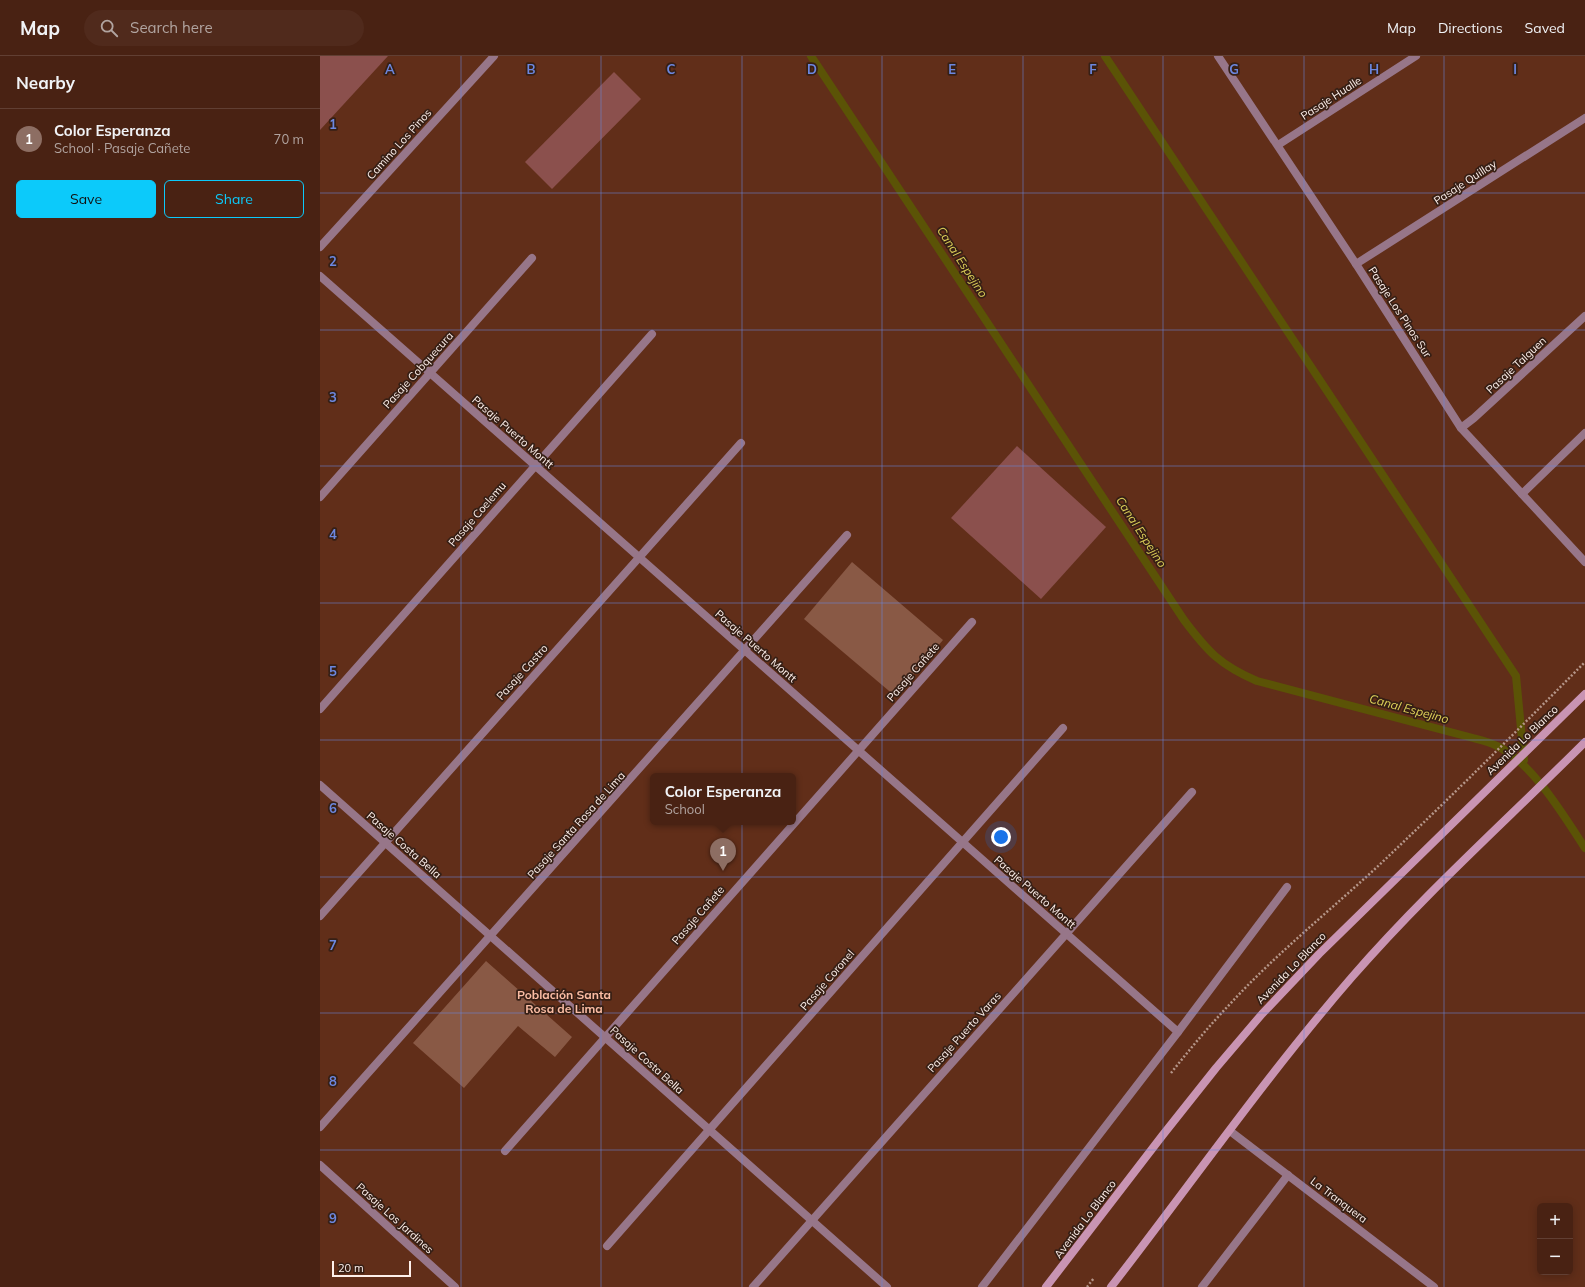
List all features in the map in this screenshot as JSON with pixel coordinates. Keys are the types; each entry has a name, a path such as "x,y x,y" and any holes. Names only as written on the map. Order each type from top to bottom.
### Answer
{"main road":[{"name":"Avenida Lo Blanco","path":"1046,1287 1162,1136 1216,1068 1262,1014 1319,954 1585,694"},
{"path":"1111,1287 1317,1019 1353,976 1387,938 1583,744"}],"street":[{"name":"Camino Los Pinos","path":"320,247 494,56"},
{"name":"Pasaje Los Pinos Sur","path":"1218,56 1356,264 1461,428 1585,562"},
{"name":"Pasaje Hualle","path":"1278,145 1416,56"},
{"name":"Pasaje Quillay","path":"1356,264 1585,118"},
{"name":"Pasaje Cobquecura","path":"320,497 532,258"},
{"name":"Pasaje Puerto Montt","path":"320,276 1178,1032"},
{"name":"Pasaje Talguen","path":"1461,428 1474,418 1585,316"},
{"name":"Pasaje Coelemu","path":"320,708 652,334"},
{"path":"1522,494 1585,433"},
{"name":"Pasaje Castro","path":"320,916 741,443"},
{"name":"Pasaje Santa Rosa de Lima","path":"320,1127 492,937 847,536"},
{"name":"Pasaje Cañete","path":"796,821 972,622"},
{"name":"Pasaje Coronel","path":"607,1246 1063,728"},
{"name":"Pasaje Costa Bella","path":"320,785 887,1287"},
{"name":"Pasaje Puerto Varas","path":"753,1287 1192,792"},
{"name":"Pasaje Cañete","path":"505,1151 792,825"},
{"path":"982,1287 1287,888"},
{"name":"La Tranquera","path":"1230,1131 1434,1287"},
{"name":"Pasaje Los Jardines","path":"320,1165 455,1287"},
{"path":"1202,1287 1288,1175"}],"path":[{"path":"1167,1079 1193,1046 1230,1004 1265,968 1376,867 1475,773 1585,662"}],"shaded area":[{"path":"852,562 943,640 895,696 804,619"},
{"path":"486,961 572,1037 555,1057 518,1026 464,1088 413,1043"}],"building":[{"path":"320,56 388,56 320,130"},
{"path":"614,72 641,99 552,189 525,162"},
{"path":"1017,446 1106,527 1041,599 951,518"}],"waterway":[{"name":"Canal Espejino","path":"811,56 1184,620 1200,641 1224,663 1257,681 1482,740 1497,746 1523,764 1535,777 1557,806 1585,848"},
{"path":"1105,56 1516,676 1524,760"}],"place":[{"name":"Color Esperanza","path":"723,871"}],"district":[{"name":"Población Santa Rosa de Lima","path":"564,1002"}]}
